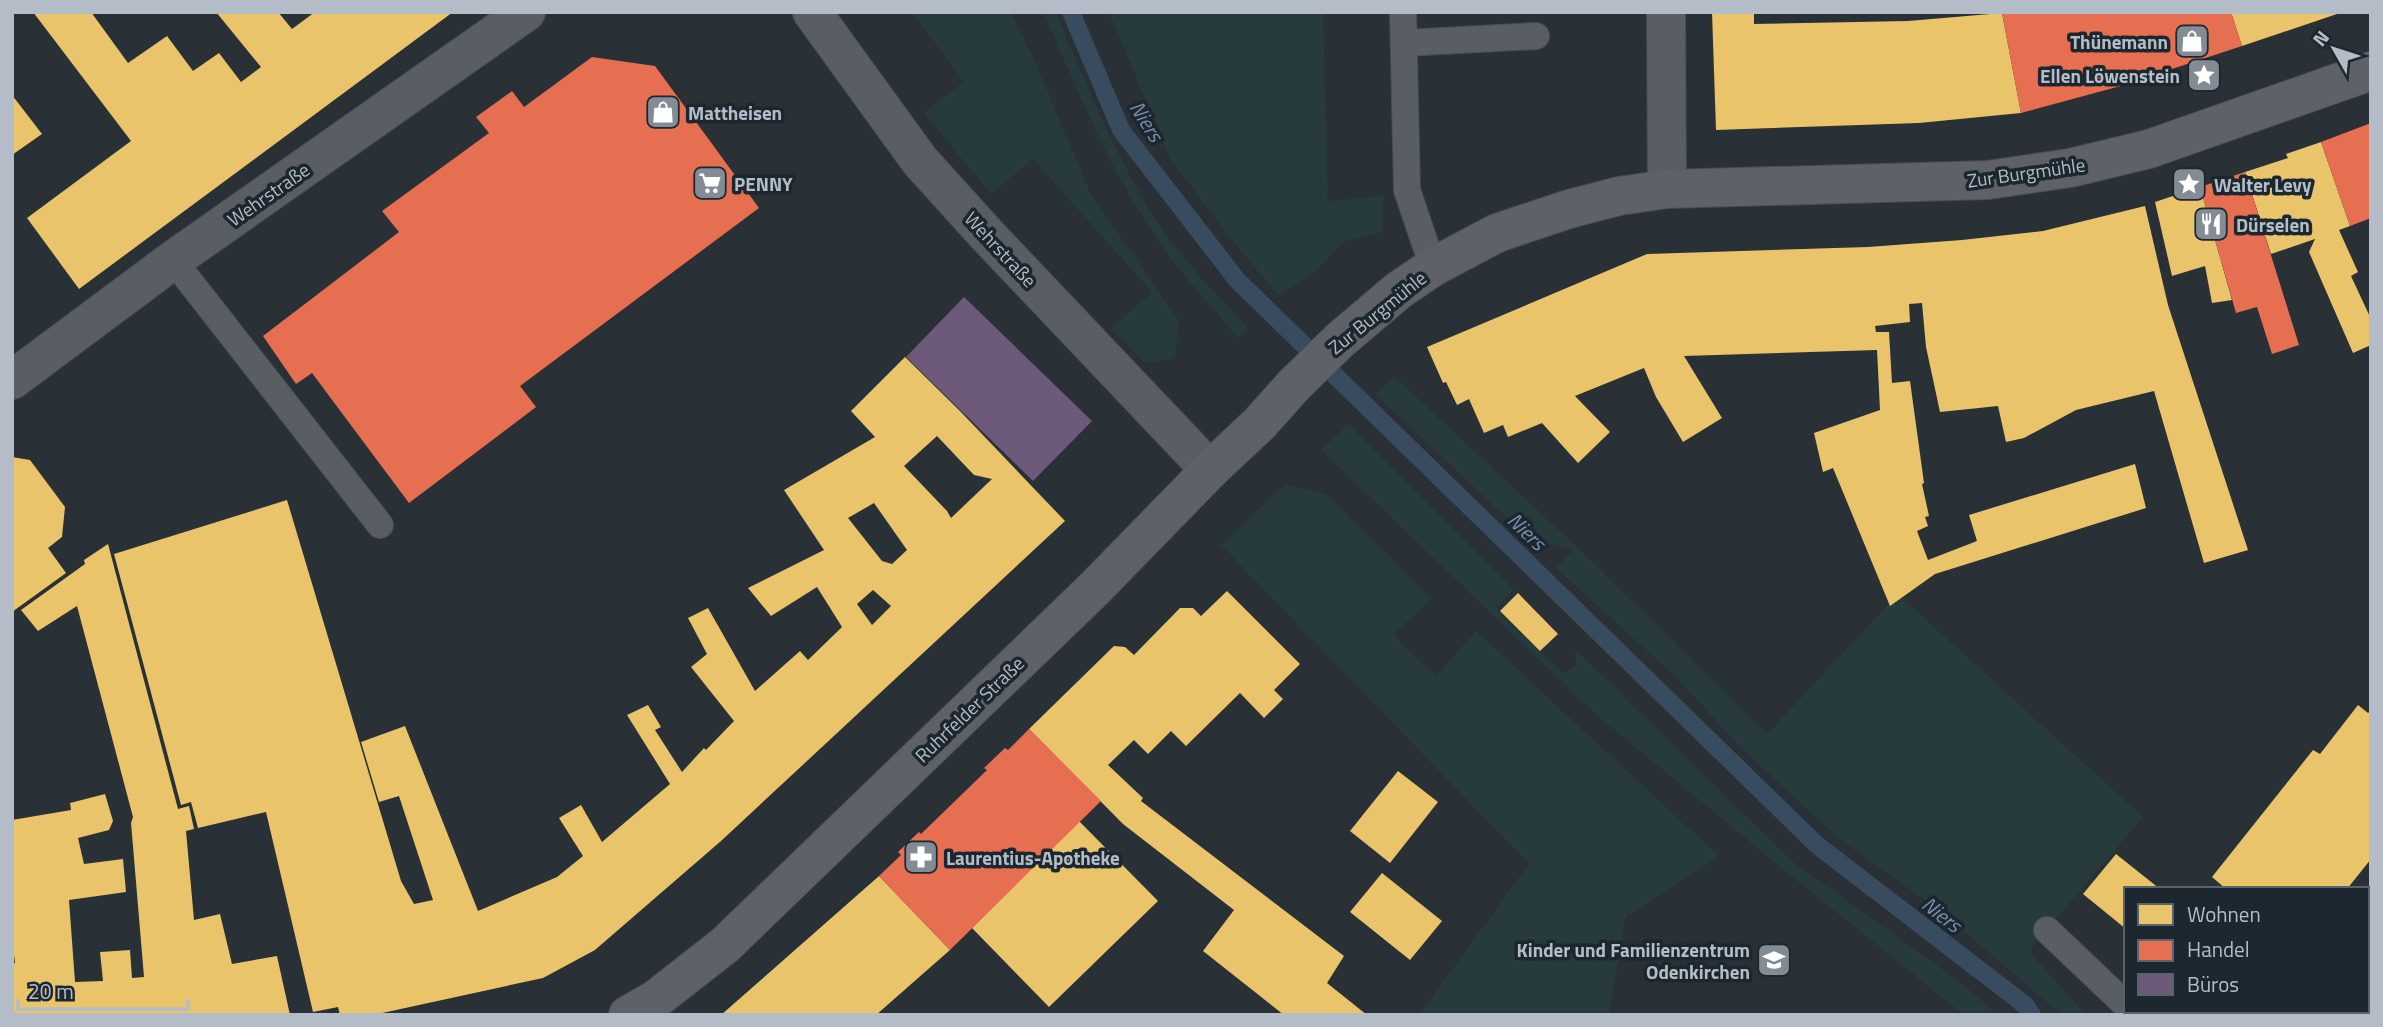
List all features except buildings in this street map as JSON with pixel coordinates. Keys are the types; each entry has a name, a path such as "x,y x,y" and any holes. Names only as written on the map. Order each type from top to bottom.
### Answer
{"main road":[{"name":"Zur Burgmühle","path":"1294,385 1399,290 1433,267 1497,233 1544,217 1619,196 1667,189 1988,180 2070,168 2149,149 2371,71"},
{"name":"Ruhrfelder Straße","path":"628,1015 656,999 725,945 1095,588 1210,470 1261,422 1294,385"}],"street":[{"name":"Wehrstraße","path":"12,380 173,260 526,12"},
{"name":"Wehrstraße","path":"812,12 920,161 1210,470"},
{"path":"1666,12 1667,189"}],"lane":[{"path":"1403,12 1407,190 1433,267"},
{"path":"1404,43 1535,36"},
{"path":"173,260 380,525"},
{"path":"2047,930 2124,1003"}],"green space":[{"path":"912,12 1011,12 1090,192 1179,322 1175,359 1146,363 1111,329 1152,292 1033,159 991,194 924,113 964,82"},
{"path":"1043,12 1055,12 1113,141 1153,215 1185,259 1247,327 1239,338 1175,264 1139,211 1095,128"},
{"path":"1109,12 1323,12 1328,201 1383,196 1382,232 1343,242 1316,271 1278,295 1170,159"},
{"path":"1394,376 1594,563 1767,734 1898,594 2143,817 2033,946 2031,954 2086,1015 2062,1015 1941,912 1841,840 1743,750 1677,678 1556,568 1573,550 1527,537 1376,395"},
{"path":"1348,424 1514,590 1497,607 1498,612 1563,673 1576,666 1575,649 1793,862 1960,982 1998,1015 1964,1015 1600,718 1321,450"},
{"path":"1285,484 1326,494 1432,598 1393,635 1436,676 1476,631 1719,856 1625,918 1609,1015 1419,1015 1529,864 1221,545"}],"waterway":[{"name":"Niers","path":"1071,12 1121,130 1237,280 1817,845 2025,1005 2032,1015"}],"place":[{"name":"Thünemann","path":"2192,41"},
{"name":"Ellen Löwenstein","path":"2204,75"},
{"name":"Mattheisen","path":"663,112"},
{"name":"PENNY","path":"710,183"},
{"name":"Walter Levy","path":"2189,184"},
{"name":"Dürselen","path":"2211,224"},
{"name":"Laurentius-Apotheke","path":"921,857"},
{"name":"Kinder und Familienzentrum Odenkirchen","path":"1774,960"}]}
